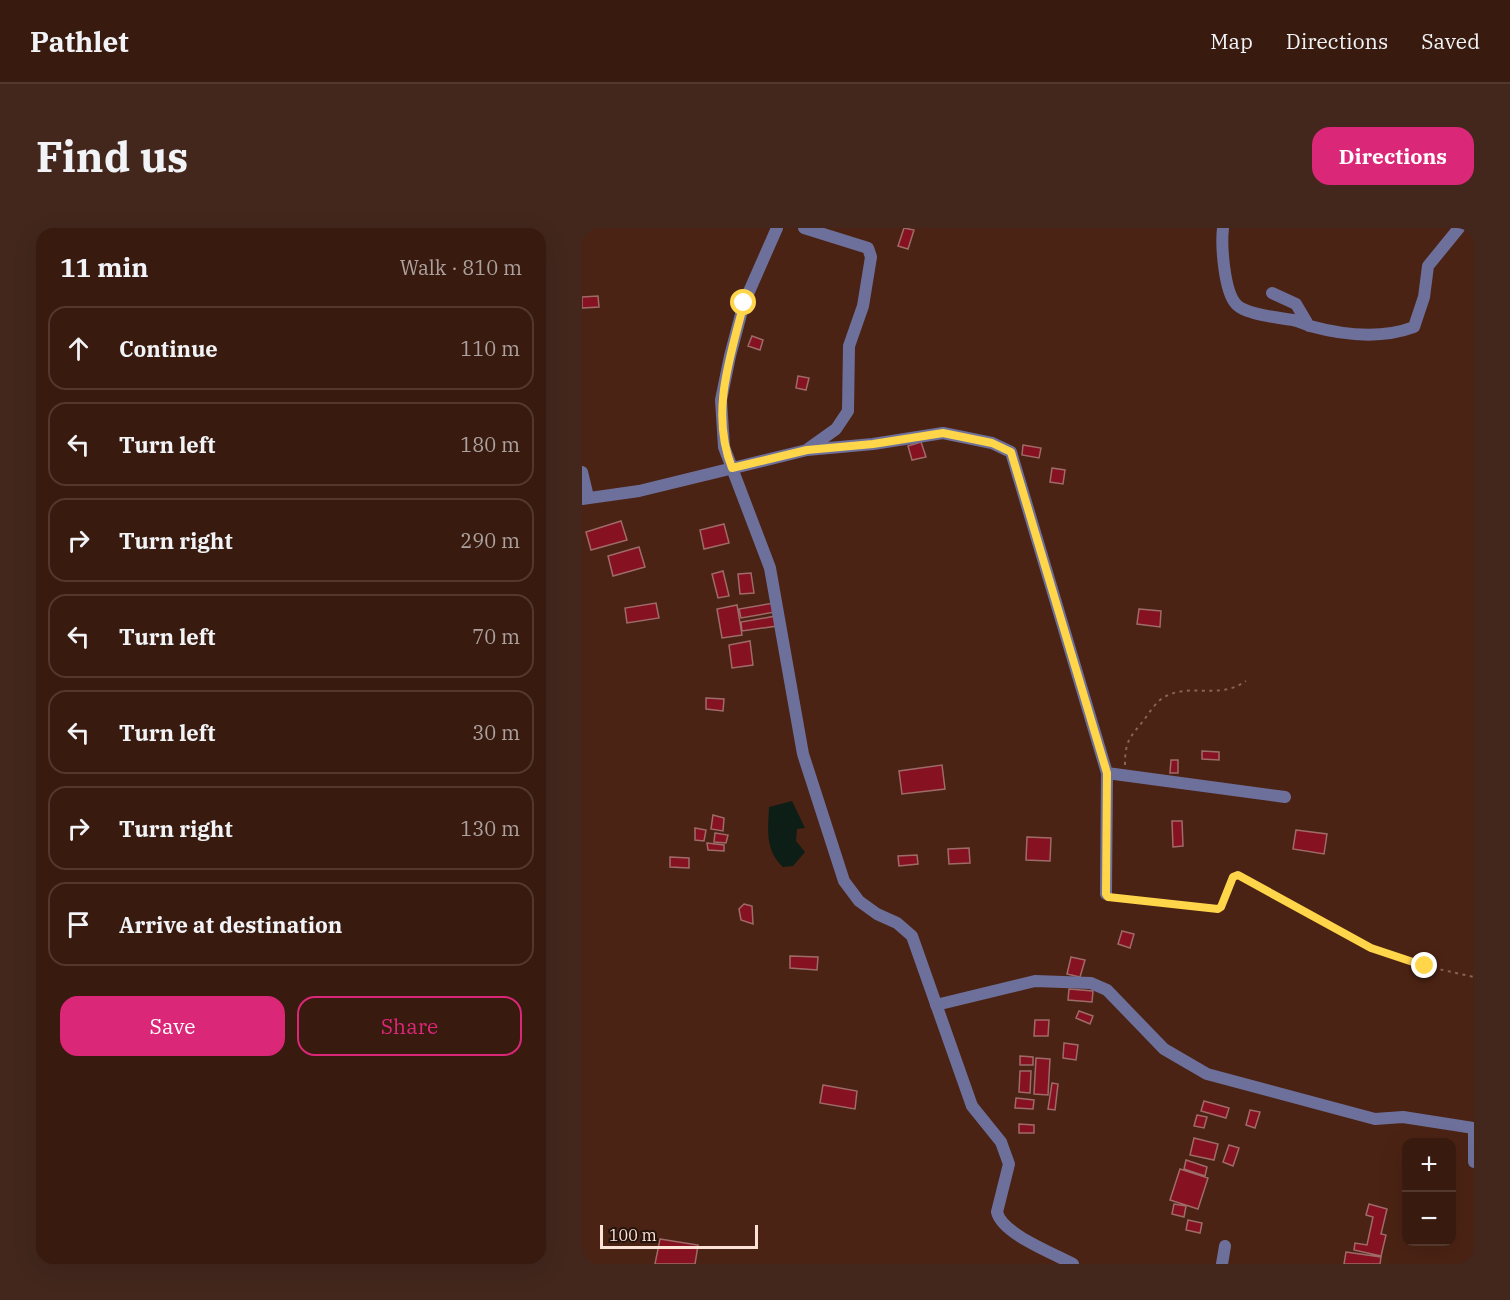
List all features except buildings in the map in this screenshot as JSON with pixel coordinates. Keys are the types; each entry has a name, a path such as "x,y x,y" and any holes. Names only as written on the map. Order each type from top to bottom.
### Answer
{"street":[{"path":"777,228 744,303 721,400 724,447 770,568 803,754 844,880 859,901 877,914 897,923 912,936 972,1106 1001,1142 1010,1164 997,1212 999,1219 1027,1241 1073,1264"},
{"path":"804,228 868,248 871,257 863,306 849,346 848,411 836,429 807,450"},
{"path":"1223,228 1221,242 1230,295 1237,306 1338,332 1394,334 1414,327 1424,297 1428,266 1459,228"},
{"path":"1272,293 1296,304 1309,326"},
{"path":"582,472 585,498 639,491 807,450 873,444 943,433 992,443 1011,452 1107,773 1106,894"},
{"path":"1107,773 1286,797"},
{"path":"936,1005 1035,981 1091,983 1107,990 1164,1049 1207,1074 1375,1119 1403,1118 1474,1130 1474,1162"},
{"path":"1221,1264 1225,1246"}],"path":[{"path":"1124,775 1125,744 1165,696 1184,692 1221,692 1234,689 1246,681"},
{"path":"1106,894 1108,897 1218,909 1221,907 1233,877 1238,875 1371,948 1425,966 1474,977"}],"shaded area":[{"path":"792,801 805,828 797,829 796,841 805,852 793,866 783,867 770,847 769,807"}],"route":[{"path":"744,303 721,400 724,447 732,468 807,450 873,444 943,433 992,443 1011,452 1107,773 1106,894 1108,897 1218,909 1221,907 1233,877 1243,876 1371,948 1425,966"}]}
